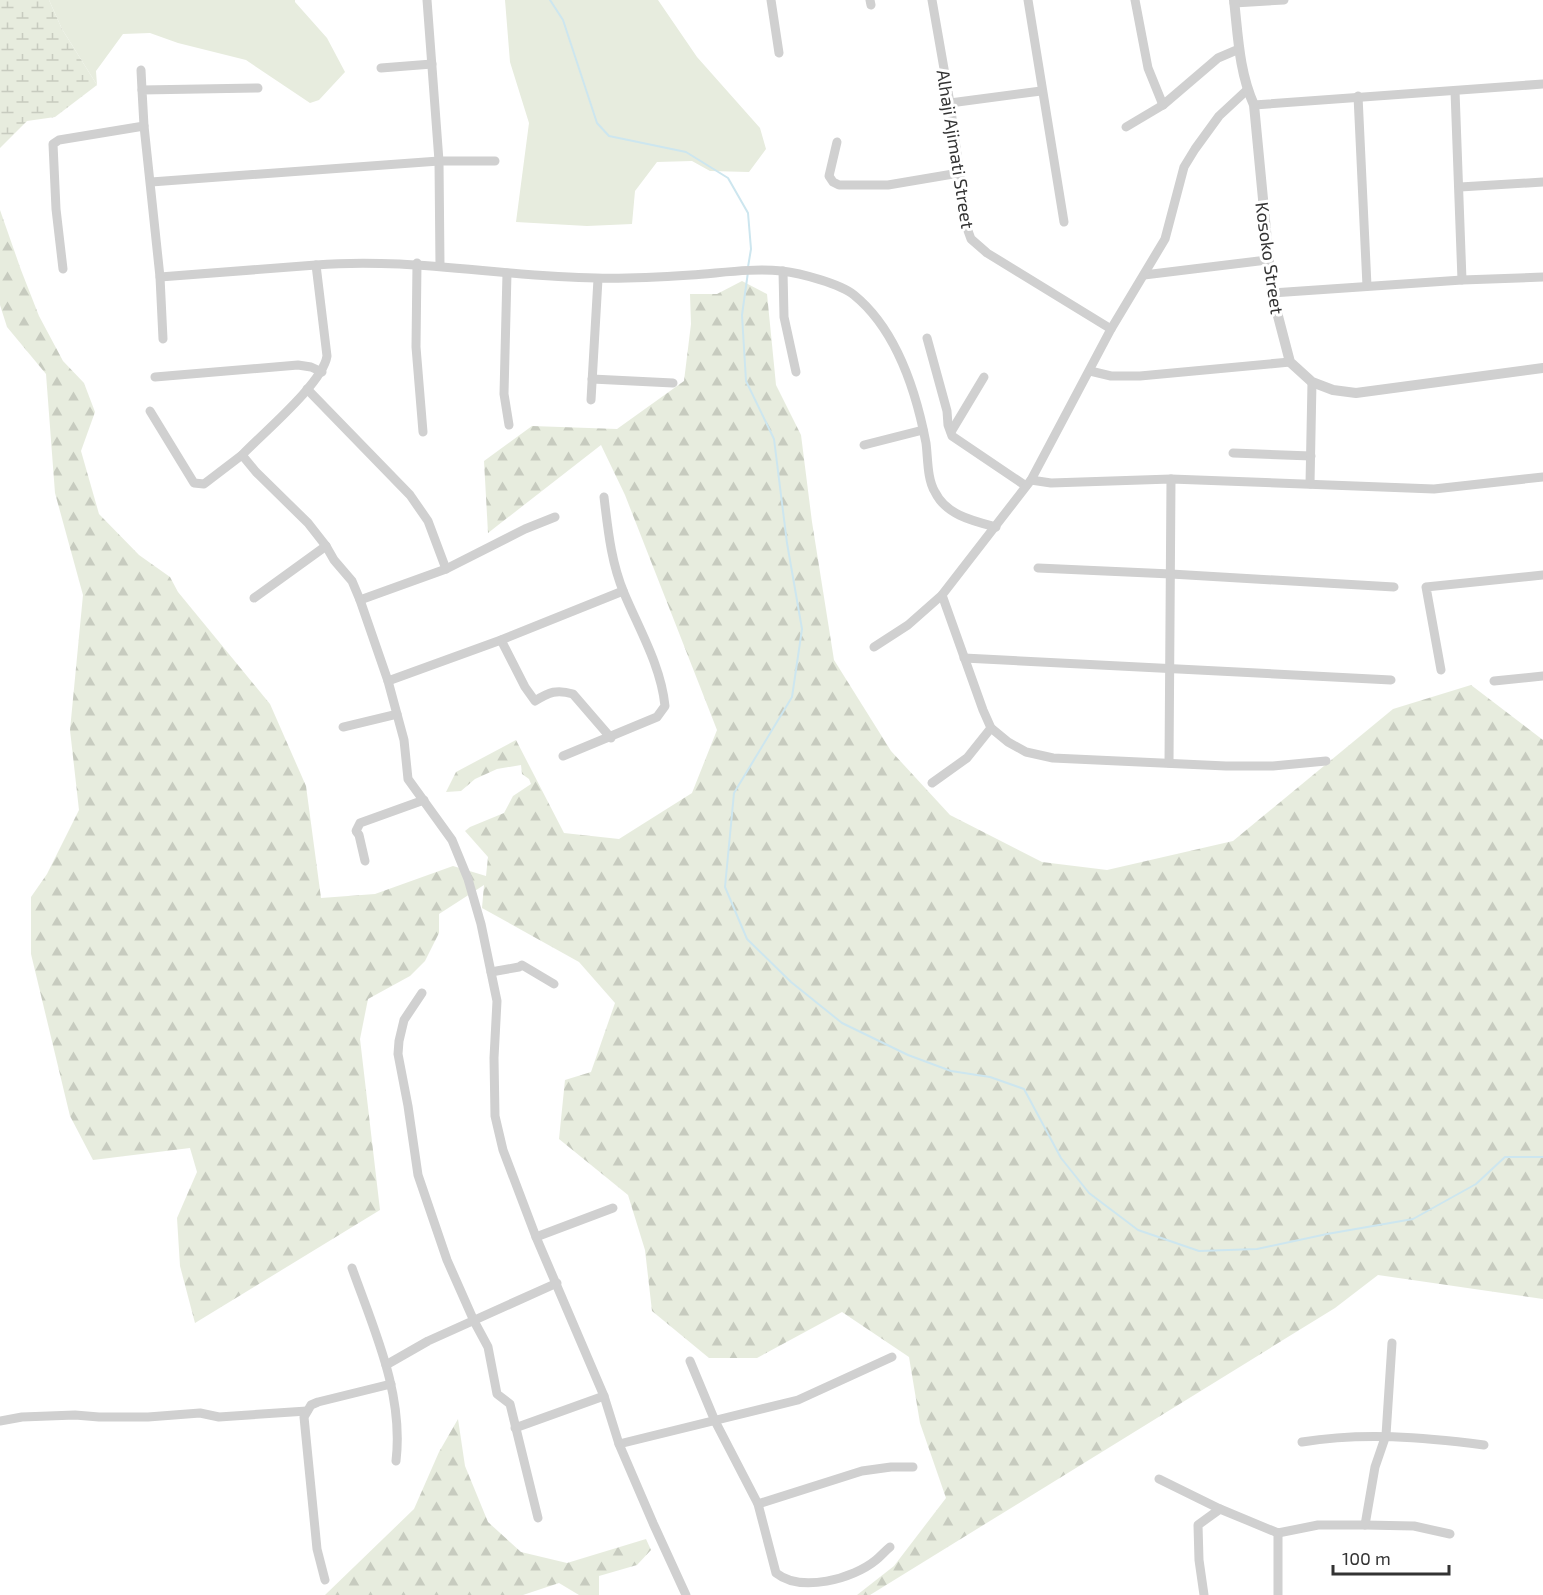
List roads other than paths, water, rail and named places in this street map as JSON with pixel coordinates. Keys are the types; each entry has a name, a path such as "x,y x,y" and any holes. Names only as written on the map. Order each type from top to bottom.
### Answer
{"street":[{"path":"427,0 439,161 440,266"},
{"path":"771,0 779,53"},
{"name":"Alhaji Ajimati Street","path":"932,0 950,103 967,228 971,239 987,253 1111,329"},
{"path":"1028,0 1064,222"},
{"path":"1135,0 1148,68 1163,105"},
{"path":"1234,1 1284,0"},
{"name":"Kosoko Street","path":"1234,1 1239,49 1247,90 1254,105 1272,293 1290,362"},
{"path":"1126,127 1163,105 1218,58 1239,49"},
{"path":"381,68 432,64"},
{"path":"141,70 144,126 160,277 163,339"},
{"path":"1254,105 1543,84"},
{"path":"142,90 258,88"},
{"path":"874,647 908,625 942,595 1028,483 1111,329 1165,239 1184,167 1219,116 1247,90"},
{"path":"950,103 1041,91"},
{"path":"1455,91 1462,280"},
{"path":"1358,96 1367,286"},
{"path":"63,269 56,209 53,144 59,140 144,126"},
{"path":"837,142 828,176 833,182 840,184 888,185 959,173"},
{"path":"151,182 439,161 495,161"},
{"path":"1460,187 1543,182"},
{"path":"1144,275 1268,260"},
{"path":"160,277 346,262 417,264 598,279 761,270 783,271 835,286 851,293 865,305 879,321 898,353 913,392 923,430 934,491 940,501 953,513 996,527"},
{"path":"417,264 416,347 423,432"},
{"path":"150,411 194,483 204,484 242,455 322,372 327,356 316,265"},
{"path":"783,271 784,317 796,372"},
{"path":"507,273 504,394 509,425"},
{"path":"1272,293 1543,277"},
{"path":"591,400 598,279"},
{"path":"927,338 952,436 1028,483 1171,479 1434,489 1543,477"},
{"path":"1090,371 1111,376 1140,376 1290,362 1311,382 1333,390 1356,393 1543,368"},
{"path":"155,377 298,365 322,372"},
{"path":"951,432 984,377"},
{"path":"592,380 673,383"},
{"path":"1310,484 1311,382"},
{"path":"307,389 410,495 428,521 446,570"},
{"path":"864,445 923,430"},
{"path":"1233,453 1311,456"},
{"path":"242,455 308,523 352,581 360,600 388,681 404,740 408,779 452,840 468,879 481,924 496,1001 495,1116 503,1150 536,1237 604,1396 620,1444 686,1595"},
{"path":"1169,763 1171,479"},
{"path":"562,756 611,738 657,717 665,706 664,692 643,631 623,591 611,553 604,497"},
{"path":"360,600 446,570 525,529 555,517"},
{"path":"254,598 326,546"},
{"path":"1038,568 1394,587"},
{"path":"1441,670 1426,587 1543,575"},
{"path":"388,681 501,640 623,591"},
{"path":"942,595 991,728 1008,742 1026,752 1053,758 1226,766 1273,766 1326,761"},
{"path":"501,640 525,687 536,701 549,692 573,694 611,738"},
{"path":"964,658 1390,680"},
{"path":"1494,681 1543,676"},
{"path":"343,727 397,714"},
{"path":"932,783 967,758 991,728"},
{"path":"365,861 356,831 360,823 424,800"},
{"path":"491,972 522,965 554,984"},
{"path":"422,993 404,1020 398,1054 418,1175 447,1260 488,1347 497,1394 510,1404 538,1518"},
{"path":"536,1237 613,1208"},
{"path":"352,1268 391,1384 398,1427 396,1461"},
{"path":"386,1365 428,1341 557,1283"},
{"path":"1365,1525 1374,1467 1386,1435 1392,1343"},
{"path":"620,1444 798,1400 892,1357"},
{"path":"690,1361 716,1421 758,1504 776,1573 794,1582 811,1584 860,1570 890,1547"},
{"path":"325,1580 317,1549 304,1425 307,1411 311,1405 318,1402 391,1384"},
{"path":"515,1428 604,1396"},
{"path":"0,1421 75,1415 148,1417 200,1413 219,1417 307,1411"},
{"path":"1302,1442 1335,1437 1386,1435 1484,1445"},
{"path":"758,1504 862,1471 913,1467"},
{"path":"1159,1479 1220,1509 1278,1533 1318,1525 1365,1525 1414,1527 1450,1534"},
{"path":"1204,1595 1199,1560 1198,1525 1220,1509"},
{"path":"1278,1533 1278,1595"}],"waterway":[{"path":"550,0 563,20 597,123 609,136 686,152 728,178 748,213 751,249 748,267"},
{"path":"748,272 742,315 746,381 774,439 787,543 802,629 792,697 734,793 725,887 747,939 791,982 842,1023 908,1055 951,1071 990,1077 1024,1089 1061,1158 1089,1193 1138,1230 1199,1251 1257,1249 1413,1219 1476,1184 1505,1157 1543,1157"}]}
